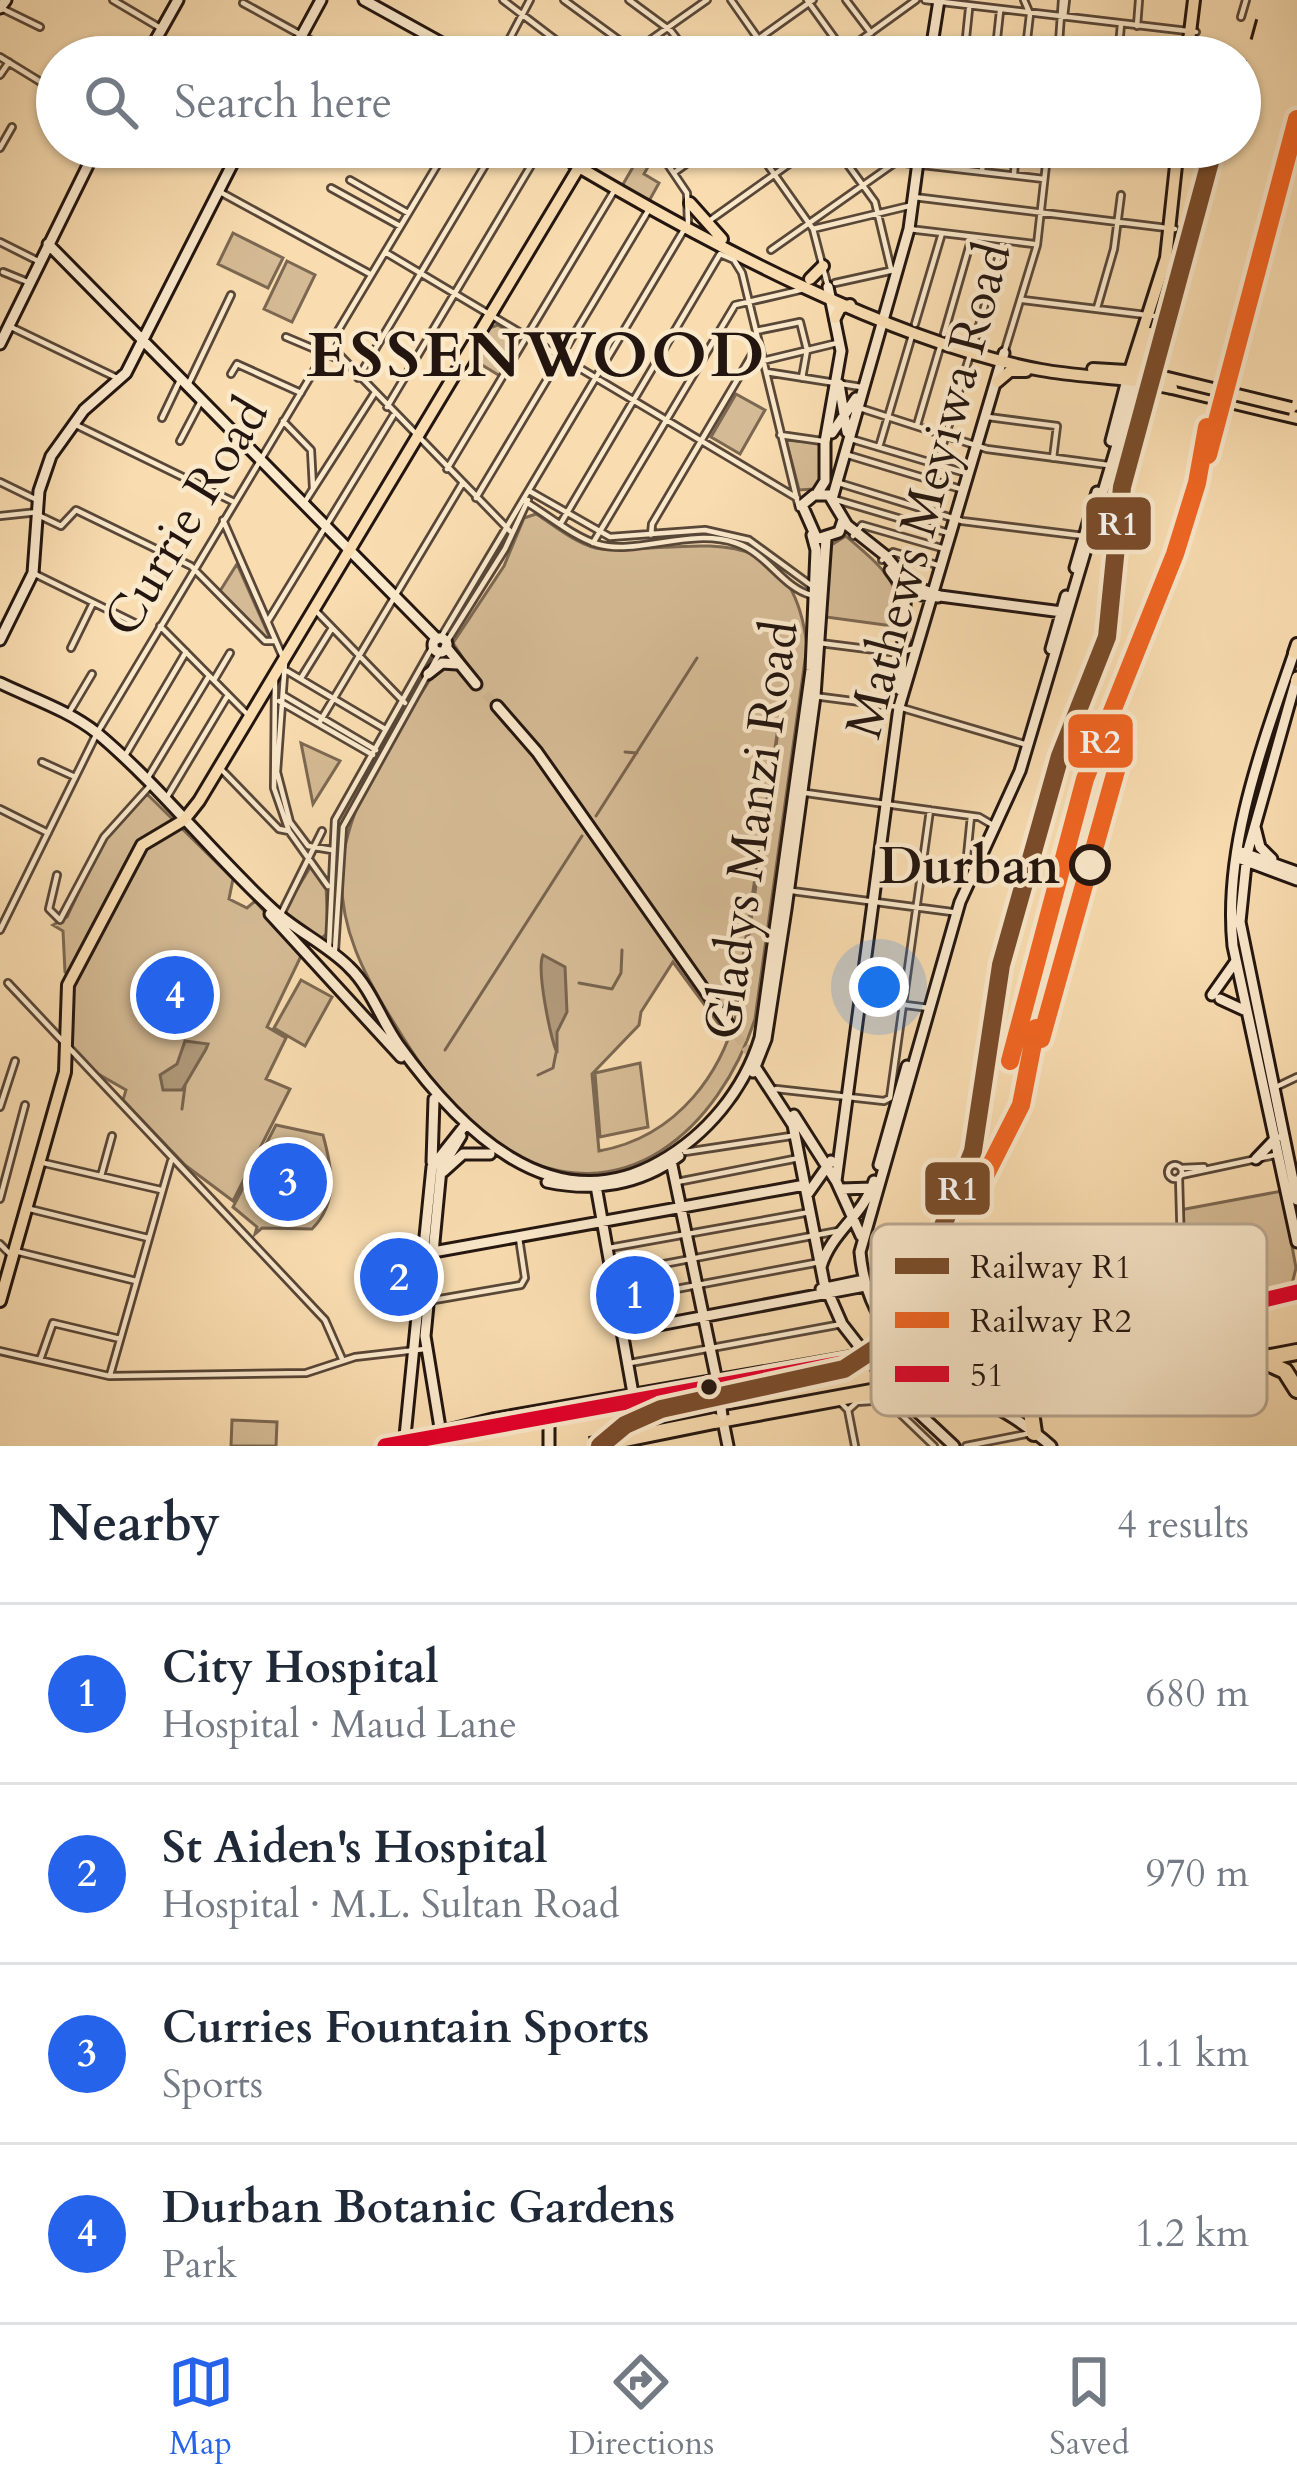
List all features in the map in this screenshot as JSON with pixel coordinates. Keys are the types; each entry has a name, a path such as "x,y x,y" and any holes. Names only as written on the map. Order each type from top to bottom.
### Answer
{"highway":[{"path":"1268,1302 1297,1282"},
{"path":"1268,1302 1297,1292"},
{"path":"1267,1357 1297,1352"},
{"path":"401,1445 494,1421 718,1388 871,1354"},
{"path":"1267,1363 1285,1371 1297,1390"},
{"path":"590,1446 721,1420 842,1404 871,1394"},
{"path":"1032,1416 1034,1433"}],"main road":[{"path":"158,36 178,0"},
{"path":"302,36 321,0"},
{"path":"364,0 429,36"},
{"path":"1192,36 1198,0"},
{"path":"933,36 938,2"},
{"path":"3,334 87,168"},
{"path":"0,640 32,573 44,471 74,424 121,380 229,168"},
{"path":"0,1301 65,1072 68,985 142,845 175,817 219,767 493,320 578,168"},
{"path":"581,168 648,211 831,288 850,304 1041,370"},
{"path":"918,168 909,229 893,270 832,500 854,535 884,558 907,588 1064,613"},
{"path":"1064,613 1152,316 1172,228 1179,168"},
{"path":"618,190 882,316"},
{"path":"670,215 690,206 722,239"},
{"path":"44,254 62,256 476,684"},
{"path":"810,279 823,266"},
{"path":"826,467 825,442 841,342 831,288"},
{"path":"836,318 840,308 850,304"},
{"path":"1003,356 1136,376 1293,413"},
{"name":"Mathews Meyiwa Road","path":"839,1185 846,1096 900,703 936,596 1003,356"},
{"path":"997,382 1010,371 1136,376"},
{"path":"837,380 848,440"},
{"path":"854,535 839,532 826,539 812,535 802,514 811,496 823,487 834,426 862,389"},
{"path":"926,1008 962,895 1026,744 1107,465"},
{"path":"811,496 832,500"},
{"path":"839,532 843,520"},
{"name":"Gladys Manzi Road","path":"812,535 819,591"},
{"name":"Gladys Manzi Road","path":"671,1158 723,1108 766,1039 812,696 826,539"},
{"path":"900,703 907,588"},
{"path":"1296,647 1237,855 1236,959 1276,1138 1297,1200"},
{"path":"428,674 442,662 460,666"},
{"path":"1296,679 1255,822 1237,855 1237,878 1241,936 1274,1093 1297,1242"},
{"path":"0,682 97,733 334,983 376,1020 466,1128"},
{"path":"496,706 537,752 729,1025"},
{"path":"861,1236 952,912 1026,744"},
{"path":"175,817 357,975 376,1020 434,1099 466,1128"},
{"path":"1255,822 1260,847 1280,867"},
{"path":"1237,855 1297,876"},
{"path":"1237,878 1257,868 1280,867"},
{"path":"316,943 329,933"},
{"path":"333,957 334,983"},
{"path":"1236,959 1216,997 1246,1011"},
{"name":"Gladys Manzi Road","path":"466,1128 490,1154 543,1181 632,1181 685,1151 728,1111 753,1059 771,988"},
{"path":"766,1039 767,1075"},
{"path":"27,1210 44,1162 67,1046"},
{"path":"753,1059 839,1185 861,1236 871,1298"},
{"path":"753,1059 790,1117 827,1291 842,1324 871,1364"},
{"path":"401,1445 431,1212 434,1099"},
{"path":"820,1264 872,1188 897,1118"},
{"path":"432,1167 466,1128"},
{"path":"431,1212 447,1152 466,1128"},
{"name":"Gladys Manzi Road","path":"466,1128 529,1170 595,1184"},
{"path":"1256,1159 1276,1138"},
{"name":"Mathews Meyiwa Road","path":"806,1190 841,1140"},
{"path":"440,1180 457,1157 490,1154"},
{"path":"671,1158 728,1446"},
{"path":"595,1184 634,1401"},
{"path":"839,1185 872,1188"},
{"path":"427,1253 806,1190"},
{"path":"622,1329 865,1283"},
{"path":"422,1302 442,1442"},
{"path":"412,1362 426,1352"},
{"path":"385,1446 442,1442 549,1415 549,1440"},
{"path":"922,1416 955,1446"},
{"path":"1006,1416 1052,1446"}],"street":[{"path":"112,0 162,29"},
{"path":"503,0 550,36"},
{"path":"512,36 530,0"},
{"path":"565,0 614,36"},
{"path":"629,0 674,36"},
{"path":"656,36 707,0"},
{"path":"731,0 757,36"},
{"path":"846,0 871,33"},
{"path":"867,36 916,0"},
{"path":"926,0 1193,31"},
{"path":"989,0 989,10"},
{"path":"1024,0 1030,14 1027,36"},
{"path":"1060,36 1064,0"},
{"path":"1136,26 1139,0"},
{"path":"1241,17 1246,0"},
{"path":"763,36 810,1 834,36"},
{"path":"1,3 40,27"},
{"path":"243,3 302,36"},
{"path":"966,36 969,7"},
{"path":"997,36 1000,11"},
{"path":"1120,36 1121,24"},
{"path":"0,57 36,79"},
{"path":"0,76 9,62"},
{"path":"0,148 12,128"},
{"name":"Currie Road","path":"0,931 97,733 435,168"},
{"path":"358,378 484,168"},
{"path":"387,407 532,168"},
{"path":"333,957 329,933 334,820 509,532 686,226 690,206 671,168"},
{"path":"674,172 680,168"},
{"path":"770,168 811,226 831,288 893,270 878,213 851,168"},
{"path":"709,221 783,168"},
{"path":"771,250 887,168"},
{"path":"951,168 1044,178"},
{"path":"1014,168 1014,174"},
{"name":"Mathews Meyiwa Road","path":"1003,356 1037,244 1045,168"},
{"path":"350,180 408,213"},
{"path":"331,188 400,226"},
{"path":"217,190 371,274"},
{"path":"447,469 618,190"},
{"path":"1097,308 1121,195"},
{"path":"811,226 913,201 1172,228"},
{"path":"476,498 648,211"},
{"path":"909,229 1037,244"},
{"path":"879,447 942,233"},
{"path":"917,425 973,237"},
{"path":"938,464 1004,241"},
{"path":"0,242 44,254"},
{"path":"385,252 779,488 795,497 811,496"},
{"path":"561,523 720,254 738,263 802,514"},
{"path":"3,272 30,283"},
{"path":"593,543 746,289"},
{"path":"735,305 800,290"},
{"path":"162,418 231,295"},
{"path":"1021,299 1152,316"},
{"path":"755,332 800,322 808,350 802,378"},
{"path":"3,334 121,380"},
{"path":"286,337 343,362"},
{"path":"746,365 841,342"},
{"path":"651,537 700,441 758,344"},
{"path":"330,345 509,532"},
{"path":"231,374 237,364 301,393"},
{"path":"766,372 837,380 862,389"},
{"path":"303,505 374,394"},
{"path":"180,442 202,399"},
{"path":"857,407 978,445 1107,465"},
{"path":"268,621 394,415"},
{"path":"986,417 1057,426 1053,458"},
{"path":"284,422 311,450 313,489"},
{"path":"74,424 234,502"},
{"path":"780,435 825,442"},
{"path":"848,440 969,474"},
{"path":"843,454 964,490"},
{"path":"779,488 791,479"},
{"path":"0,482 61,526 76,510 194,568 265,641 276,641"},
{"path":"833,483 956,519 1084,536"},
{"path":"321,720 462,484"},
{"path":"527,498 614,538 713,537 749,544 786,571 800,592 819,591"},
{"path":"527,498 593,543 651,537"},
{"path":"520,518 527,498"},
{"path":"832,500 952,534"},
{"path":"843,520 854,504"},
{"path":"0,516 38,509"},
{"path":"509,532 530,510 546,514"},
{"path":"223,520 276,641 281,666 273,730 277,787 291,830 330,892"},
{"path":"854,535 864,525 947,550"},
{"path":"884,558 893,552 942,567"},
{"path":"32,573 139,625"},
{"path":"71,648 93,603"},
{"path":"315,610 406,704"},
{"path":"160,626 250,717"},
{"path":"301,678 332,628"},
{"path":"818,643 904,652 918,647"},
{"path":"333,957 338,855 352,805 385,729 428,674 440,645"},
{"path":"123,759 186,652"},
{"path":"57,875 49,909 60,920 104,837 147,784 230,653"},
{"path":"281,666 385,729"},
{"path":"278,696 281,666"},
{"path":"67,716 92,674"},
{"path":"175,817 228,695"},
{"path":"278,696 376,753"},
{"path":"812,696 900,703 1026,744"},
{"path":"42,762 75,778"},
{"path":"219,767 279,829 291,830 316,849 332,850"},
{"path":"798,792 970,815 991,824"},
{"path":"344,799 352,805"},
{"path":"0,809 48,832"},
{"path":"776,1089 888,1100 930,810"},
{"path":"965,876 970,815"},
{"path":"278,909 316,849 322,831"},
{"path":"787,890 952,912"},
{"path":"8,983 325,1320 343,1361"},
{"path":"859,999 926,1008"},
{"path":"0,1106 15,1061"},
{"path":"1269,1066 1296,1077"},
{"path":"1274,1093 1277,1084 1296,1077"},
{"path":"0,1199 25,1105"},
{"path":"101,1176 112,1136"},
{"path":"685,1151 784,1136 796,1140"},
{"path":"1179,1224 1178,1175 1284,1154"},
{"path":"677,1182 799,1158"},
{"path":"109,1376 171,1161"},
{"path":"44,1162 162,1190"},
{"path":"27,1210 148,1238"},
{"path":"607,1248 810,1211"},
{"path":"611,1274 838,1232"},
{"path":"422,1302 521,1285 525,1278 518,1238"},
{"path":"0,1244 14,1254 136,1281"},
{"path":"655,1293 820,1264"},
{"path":"616,1299 643,1294"},
{"path":"40,1361 56,1323 120,1339"},
{"path":"628,1363 842,1324"},
{"path":"0,1351 109,1376 306,1373 343,1361 412,1349 426,1352"},
{"path":"855,1446 842,1404 871,1401"},
{"path":"903,1416 934,1446"},
{"path":"643,1446 650,1439 721,1420"},
{"path":"966,1446 1034,1433"}],"shaded area":[{"path":"632,168 647,168 644,174 659,183 649,201 622,186"},
{"path":"233,233 283,258 268,288 218,264"},
{"path":"287,261 315,275 292,322 264,309"},
{"path":"498,325 522,340 500,376 469,357 486,329"},
{"path":"736,394 765,410 740,454 711,437"},
{"path":"786,440 820,443 822,480 814,489 799,490"},
{"path":"536,514 594,548 702,546 732,548 759,557 781,574 797,603 807,646 755,1019 739,1058 718,1095 692,1126 661,1151 626,1167 588,1173 548,1168 504,1149 472,1125 443,1094 406,1043 364,970 344,909 342,865 366,788 436,670 454,667 472,686 479,682 453,643 504,566 524,518","holes":["786,676 740,997 723,1051 694,1097 652,1132 599,1151 592,1074 639,1025 641,1012 673,962 726,1034 736,1002"]},
{"path":"846,536 893,586 900,627 826,617 828,547"},
{"path":"237,564 270,638 266,640 220,591"},
{"path":"301,743 340,761 313,804"},
{"path":"147,794 233,879 229,899 247,908 255,901 302,954 267,1027 286,1038 266,1079 290,1089 233,1201 185,1165 123,1100 126,1090 93,1071 67,1045 64,1009 74,979 65,972 63,931 53,925 67,917 105,836"},
{"path":"311,866 326,885 328,933 319,940 283,912"},
{"path":"543,955 565,967 567,1012 557,1032 557,1053 543,989"},
{"path":"301,980 332,997 305,1046 274,1028"},
{"path":"185,1041 208,1044 182,1090 163,1090 160,1075 177,1064"},
{"path":"640,1063 648,1127 600,1137 595,1073"},
{"path":"276,1125 323,1135 331,1172 330,1196 312,1229 262,1228 255,1234 257,1227 233,1207"},
{"path":"1282,1191 1296,1268 1292,1284 1267,1291 1267,1224 1181,1224 1180,1210"},
{"path":"232,1420 277,1422 276,1446 231,1446"}],"waterway":[{"path":"596,816 697,658"},
{"path":"625,752 637,753"},
{"path":"445,1050 582,836"},
{"path":"579,983 612,989 621,973 622,950"},
{"path":"538,1075 553,1068 556,1053"},
{"path":"182,1109 185,1086"}],"tunnel":[{"path":"476,684 497,706"},
{"path":"729,1025 749,1052"}],"railway":[{"path":"1252,36 1262,0"},
{"path":"1054,785 1109,637 1125,497 1215,168"},
{"path":"1191,533 1199,475"},
{"path":"1106,729 1112,714"},
{"path":"952,1224 975,1140 1010,938"},
{"path":"608,1446 636,1427 667,1415 795,1388 857,1366"}],"rail line":[{"name":"R2","path":"1208,455 1297,119"},
{"name":"R1","path":"944,1224 973,1151 1001,965 1060,756 1107,637 1122,487 1208,168"},
{"name":"R2","path":"1010,1061 1085,779 1175,554 1197,483 1207,427"},
{"name":"R2","path":"1041,1039 1124,742"},
{"name":"R2","path":"978,1190 1021,1105 1036,1028"},
{"name":"R1","path":"600,1446 625,1425 661,1409 844,1369 871,1351"}],"transit line":[{"name":"51","path":"1267,1299 1297,1292"},
{"name":"51","path":"385,1446 871,1358"}],"place":[{"name":"Durban","path":"1090,865"},
{"name":"Durban Botanic Gardens","path":"175,995"},
{"name":"Curries Fountain Sports","path":"288,1182"},
{"name":"St Aiden's Hospital","path":"399,1277"},
{"name":"City Hospital","path":"635,1295"}],"district":[{"name":"ESSENWOOD","path":"537,354"}]}
